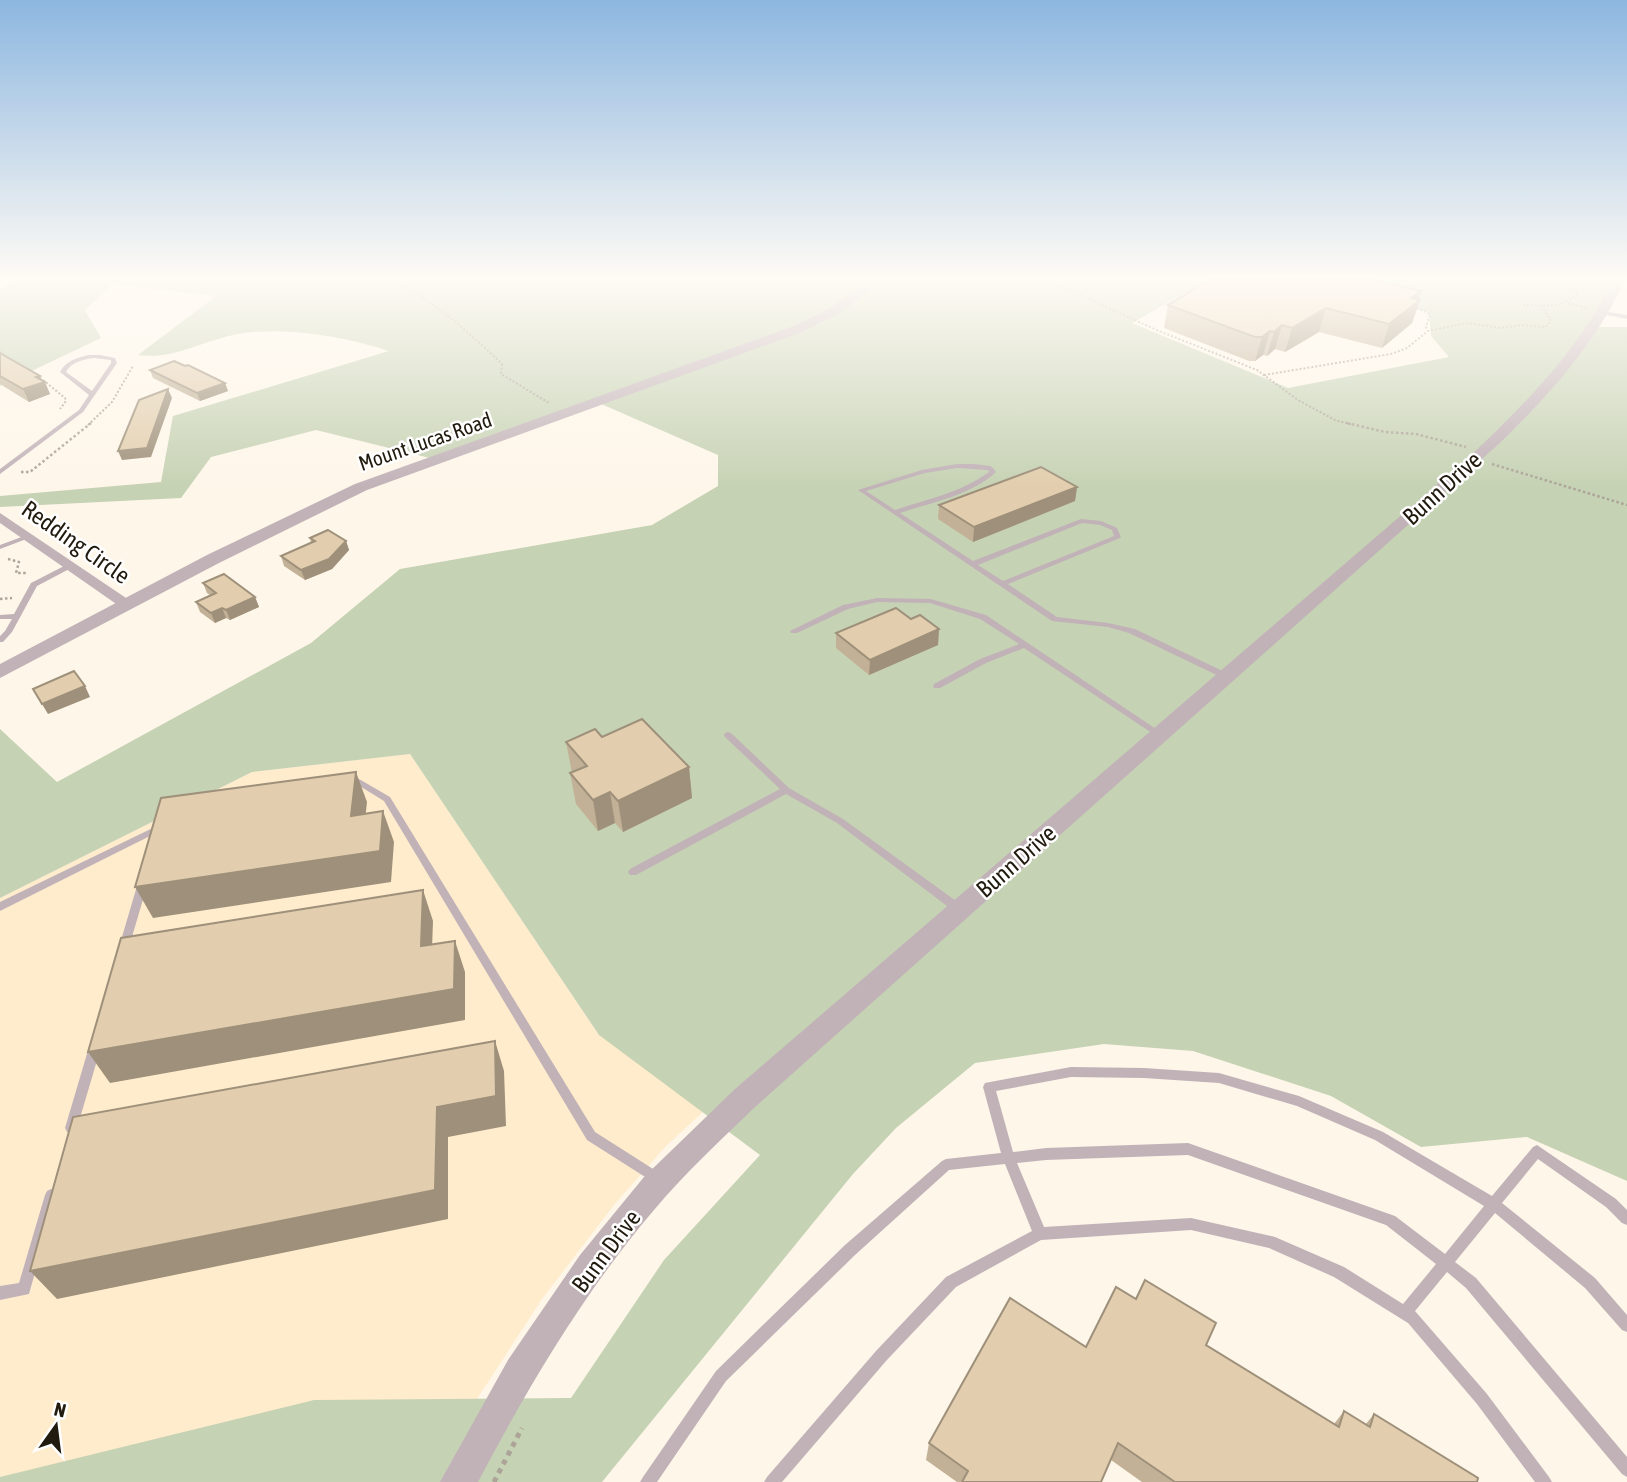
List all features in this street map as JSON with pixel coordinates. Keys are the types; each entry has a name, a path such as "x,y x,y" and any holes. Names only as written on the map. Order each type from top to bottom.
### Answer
{"street":[{"name":"Mount Lucas Road","path":"0,672 225,552 361,487 742,349"},
{"name":"Bunn Drive","path":"458,1482 496,1413 557,1316 623,1226 661,1181 745,1098 1228,677 1519,418 1575,349"},
{"name":"Redding Circle","path":"0,517 127,605"}],"lane":[{"path":"0,472 81,411 93,395 114,363 113,359 94,356 65,367 63,372 93,395"},
{"path":"895,512 966,487 993,472 990,468 977,466 924,471 861,490 1055,619 1108,625 1132,631 1228,677"},
{"path":"973,564 1081,521 1101,523 1115,529 1118,537 1002,584"},
{"path":"0,547 27,537"},
{"path":"0,640 8,632 34,585 71,566"},
{"path":"794,631 846,607 877,600 931,601 983,617 1161,735"},
{"path":"0,617 16,616"},
{"path":"937,685 984,661 1025,645"},
{"path":"728,736 786,790 840,821 960,910"},
{"path":"332,786 359,782 387,799 591,1136 661,1181"},
{"path":"633,872 786,790"},
{"path":"0,907 171,821"},
{"path":"156,841 159,827"},
{"path":"121,959 148,867"},
{"path":"66,1144 97,1038"},
{"path":"1040,1234 1009,1158 989,1087 1072,1072 1219,1078 1299,1101 1379,1136 1494,1205 1590,1283 1627,1325"},
{"path":"648,1482 721,1376 850,1250 946,1165 1009,1158 1188,1149 1390,1220 1471,1283 1627,1469"},
{"path":"1405,1313 1537,1151 1611,1203 1627,1219"},
{"path":"0,1293 24,1289 55,1183"},
{"path":"772,1482 881,1356 951,1282 1040,1234 1191,1224 1270,1242 1339,1272 1413,1318 1482,1399 1544,1482"}],"path":[{"path":"488,349 502,364 501,374 552,405"},
{"path":"1205,349 1264,375 1298,400 1335,420 1385,432 1416,434 1468,448"},
{"path":"1264,375 1391,354 1404,349"},
{"path":"43,380 65,398 66,401 58,411"},
{"path":"1496,457 1490,464 1627,505"},
{"path":"0,559 19,562 16,573 33,574 29,576"},
{"path":"0,599 11,598 16,590"},
{"path":"494,1482 526,1421"}],"shaded area":[{"path":"410,754 599,1035 704,1111 666,1146 614,1205 542,1299 475,1402 0,1477 0,898 252,772"}],"green space":[{"path":"0,349 78,349 0,386"},
{"path":"146,349 185,349 162,355 138,355"},
{"path":"382,349 1195,349 1288,388 1449,357 1442,349 1627,349 1627,1181 1527,1137 1421,1147 1331,1096 1193,1051 1104,1044 975,1063 896,1128 853,1174 602,1482 0,1482 0,1477 314,1400 571,1398 664,1260 760,1155 599,1035 410,754 252,772 0,898 0,729 57,782 311,643 400,569 652,525 718,486 718,455 599,403 438,460 316,430 211,457 181,498 0,507 0,496 161,482 173,416 389,351"}],"building":[{"path":"0,353 40,376 36,377 45,382 23,389 0,376"},
{"path":"174,361 225,383 197,393 150,370"},
{"path":"168,389 147,448 118,451 139,400"},
{"path":"1041,467 1077,487 974,527 939,505"},
{"path":"328,530 346,541 329,559 301,570 281,556 315,541 310,538"},
{"path":"224,574 255,597 226,610 222,608 211,613 196,602 216,593 203,583"},
{"path":"896,608 911,619 920,615 939,629 870,660 836,633"},
{"path":"74,671 85,686 42,704 33,689"},
{"path":"642,719 689,767 618,801 610,792 593,800 570,773 587,766 566,742 595,729 602,737"},
{"path":"356,772 351,816 383,811 380,851 135,887 161,798"},
{"path":"423,890 421,946 455,941 454,989 88,1052 121,938"},
{"path":"495,1041 496,1096 437,1107 435,1190 30,1271 73,1117"},
{"path":"1145,1280 1216,1323 1206,1345 1339,1427 1344,1411 1370,1427 1374,1414 1478,1478 1477,1482 1175,1482 1118,1443 1101,1482 962,1482 968,1471 929,1443 1010,1298 1086,1347 1116,1287 1136,1299"}]}
